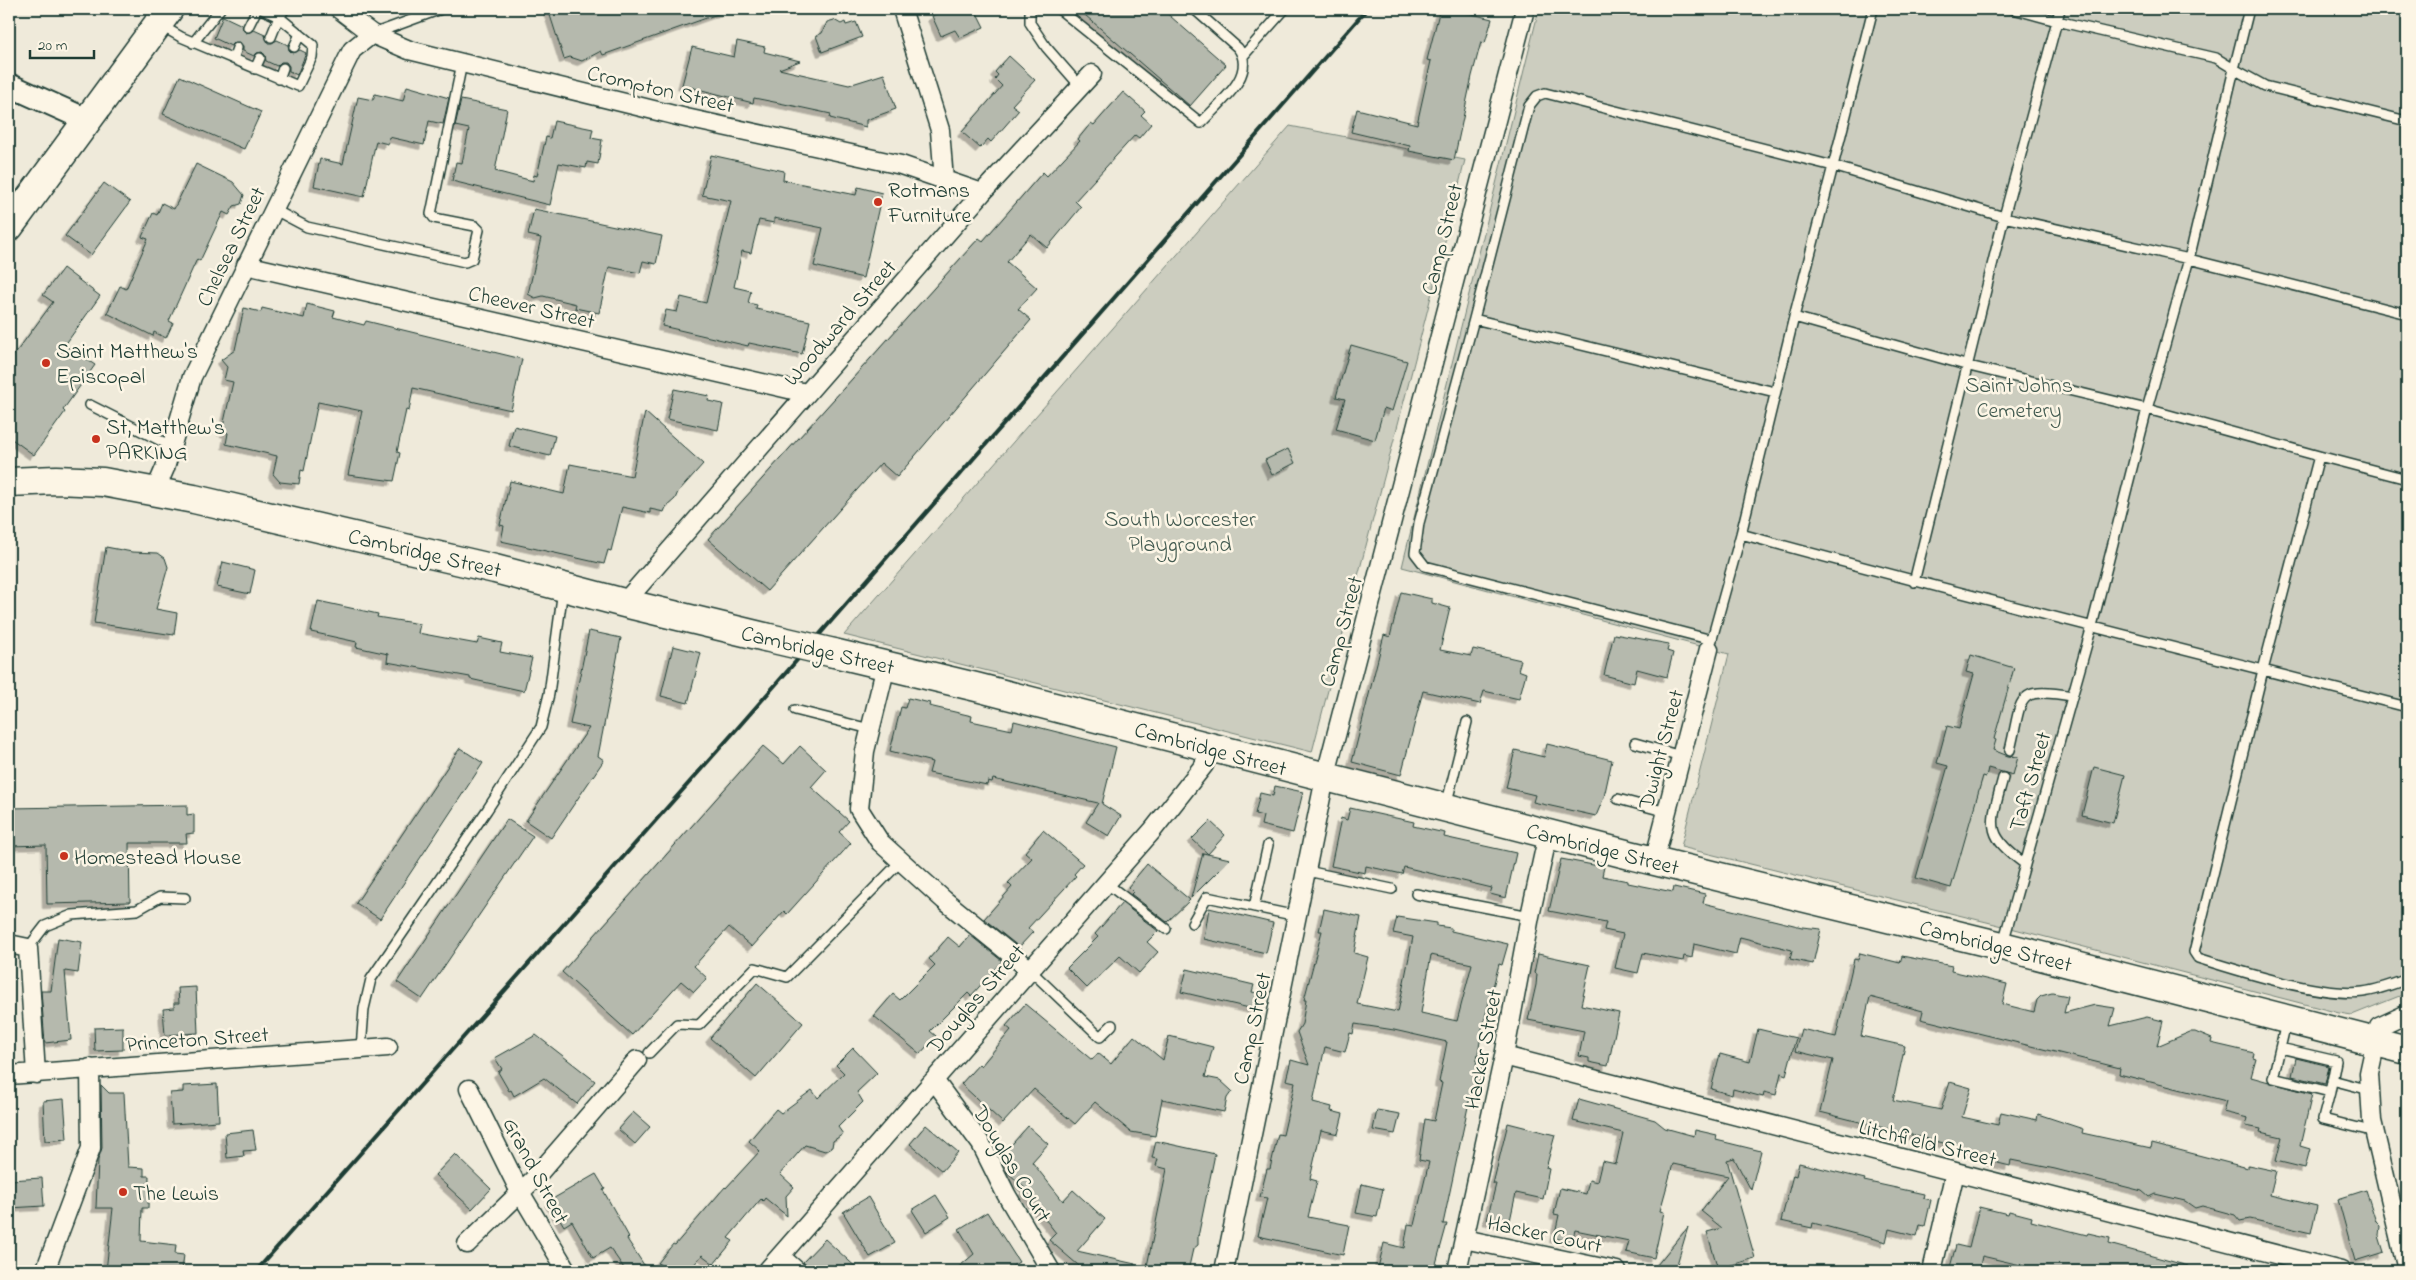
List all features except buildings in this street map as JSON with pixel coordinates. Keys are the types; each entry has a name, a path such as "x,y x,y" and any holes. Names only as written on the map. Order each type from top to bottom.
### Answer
{"main road":[{"path":"9,227 163,16"},
{"name":"Cambridge Street","path":"9,482 56,480 103,482 155,491 329,530 886,666 1654,861 2002,946 2407,1050"}],"street":[{"name":"Crompton Street","path":"339,9 372,34 409,50 686,118 901,165 982,193"},
{"path":"902,9 940,130 944,180"},
{"name":"Camp Street","path":"1224,1271 1325,778 1525,9"},
{"name":"Chelsea Street","path":"155,491 192,377 352,50 372,34"},
{"name":"Woodward Street","path":"624,603 806,392 982,193 1086,80"},
{"path":"9,85 87,120"},
{"name":"Cheever Street","path":"246,265 806,392"},
{"name":"Dwight Street","path":"1654,861 1711,644"},
{"path":"886,666 865,752 859,809 880,842 944,900 1030,969"},
{"name":"Douglas Street","path":"766,1271 1106,883 1191,783 1204,765 1209,748"},
{"name":"Hacker Street","path":"1457,1271 1504,1056 1530,916 1548,834"},
{"path":"9,944 28,948 36,1074"},
{"path":"2398,1271 2407,1269 2375,1132 2369,1073 2379,1027 2407,1014"},
{"name":"Princeton Street","path":"9,1076 90,1068 388,1047"},
{"name":"Litchfield Street","path":"1504,1056 2341,1271"},
{"path":"467,1244 553,1159 643,1057"},
{"path":"45,1271 91,1148 90,1068"},
{"name":"Douglas Court","path":"934,1080 981,1144 1006,1194 1051,1271"},
{"name":"Grand Street","path":"469,1089 520,1192 567,1271"},
{"path":"1932,1271 1955,1172"},
{"name":"Hacker Court","path":"1464,1239 1617,1271"},
{"path":"780,1256 797,1271"}],"lane":[{"path":"193,43 220,9"},
{"path":"248,27 257,9"},
{"path":"163,16 193,43 298,86 312,57 313,45 279,17 261,9"},
{"path":"271,37 279,17 285,9"},
{"path":"372,34 441,9"},
{"path":"1030,9 1030,23 1046,47 1086,80"},
{"path":"1059,9 1201,123 1240,80 1245,66 1244,55 1238,48 1194,9"},
{"path":"1244,55 1285,9"},
{"path":"1873,9 1833,166 1794,317 1740,534 1711,644 1424,566 1415,553 1419,523 1529,106 1537,96 1545,93 1833,166 2004,217 2189,259 2407,314"},
{"path":"2013,9 2216,58 2265,86 2407,122"},
{"path":"1914,582 1969,366 2004,217 2060,9"},
{"name":"Taft Street","path":"2002,946 2092,626 2189,259 2249,9"},
{"path":"294,47 300,34"},
{"path":"233,59 237,48"},
{"path":"255,69 260,58"},
{"path":"273,209 307,227 465,262 472,259 479,230 475,226 434,218 431,214 462,63"},
{"path":"279,79 283,68"},
{"path":"1794,317 1969,366 2148,409 2407,479"},
{"path":"1474,319 1775,392"},
{"path":"90,405 171,446"},
{"path":"2319,456 2263,670 2194,952 2198,958 2213,963 2294,984 2340,992 2364,992 2407,978"},
{"path":"1740,534 1914,582 2407,707"},
{"path":"361,1049 364,1009 371,979 487,810 541,727 549,694 563,587"},
{"path":"2010,750 2023,700 2030,693 2042,691 2072,696"},
{"path":"795,710 870,729"},
{"path":"1446,808 1467,722"},
{"path":"1635,743 1681,756"},
{"path":"2003,778 1992,828 2008,852 2025,864"},
{"path":"1618,799 1667,812"},
{"path":"1254,907 1268,845"},
{"path":"643,1057 677,1024 699,1024 755,968 787,977 901,861"},
{"path":"1307,871 1392,889"},
{"path":"1106,883 1166,929"},
{"path":"1416,894 1530,916"},
{"path":"1192,923 1206,897 1297,916"},
{"path":"28,948 45,926 72,915 136,910 160,898 185,898"},
{"path":"1030,969 1100,1037 1112,1024"},
{"path":"2286,1020 2273,1078 2330,1092"},
{"path":"2280,1048 2336,1061 2323,1119 2375,1132"},
{"path":"2332,1080 2370,1090"}],"green space":[{"name":"Saint Johns Cemetery","path":"1539,9 2407,9 2407,993 2352,1015 2339,1013 2007,927 1681,847 1729,654 1402,567"},
{"name":"South Worcester Playground","path":"1290,126 1465,160 1312,752 844,635"}],"railway":[{"path":"256,1271 735,731 1367,9"}],"place":[{"name":"Rotmans Furniture","path":"878,202"},
{"name":"Saint Matthew's Episcopal","path":"46,363"},
{"name":"St, Matthew's PARKING","path":"96,439"},
{"name":"Homestead House","path":"64,856"},
{"name":"The Lewis","path":"123,1192"}]}
